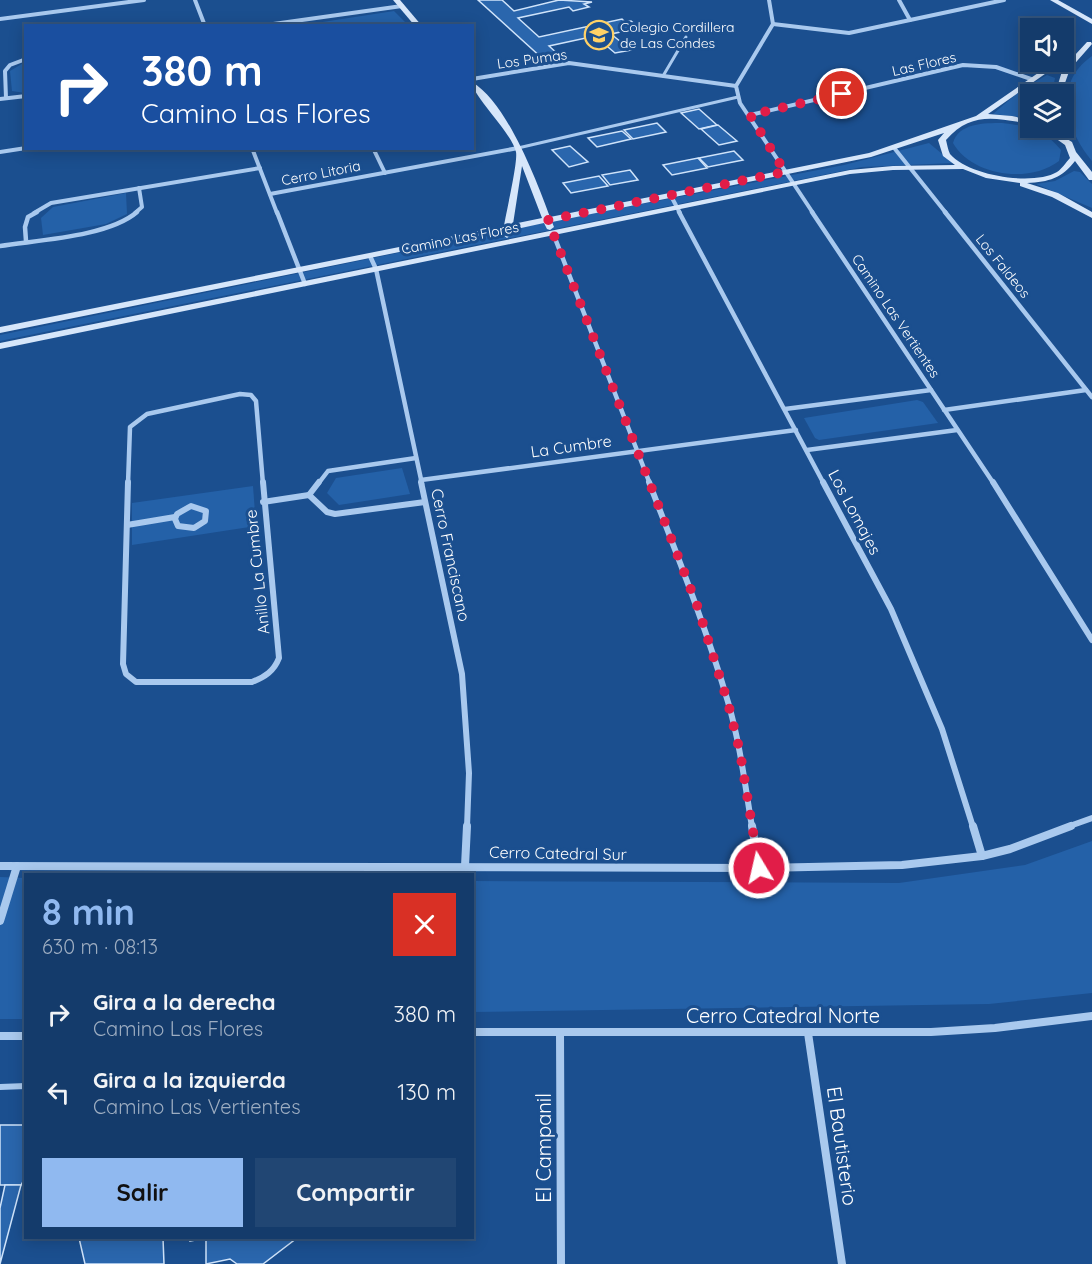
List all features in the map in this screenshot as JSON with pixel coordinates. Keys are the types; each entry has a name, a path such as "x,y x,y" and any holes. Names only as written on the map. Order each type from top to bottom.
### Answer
{"street":[{"path":"0,19 144,0"},
{"path":"195,0 204,24"},
{"path":"736,86 773,24 769,0"},
{"path":"899,0 910,20"},
{"path":"773,24 844,33 1004,0"},
{"path":"1053,0 1092,22"},
{"path":"273,24 399,3 417,24"},
{"path":"305,19 307,24"},
{"path":"1074,52 1090,42"},
{"path":"1061,84 1067,68 1090,42"},
{"path":"6,98 5,71 10,65 24,60"},
{"name":"Los Pumas","path":"474,79 562,63 736,86"},
{"name":"Las Flores","path":"750,115 963,65 996,67 1031,79"},
{"path":"978,118 1042,72"},
{"path":"474,86 504,120 519,150 698,608 728,703 740,752 759,868"},
{"name":"Camino Las Vertientes","path":"736,86 738,97 785,172 1046,564 1092,640"},
{"path":"0,99 24,96"},
{"path":"978,118 1003,117 1020,120"},
{"name":"Camino Las Flores","path":"0,330 895,149 978,118"},
{"path":"951,128 941,138 942,150 962,167 979,174 1010,180 1055,195 1092,215"},
{"path":"1063,138 1092,178"},
{"path":"0,152 24,148"},
{"name":"Los Faldeos","path":"895,149 1092,398"},
{"path":"253,150 305,284"},
{"path":"374,150 385,173"},
{"path":"507,242 507,228 519,150"},
{"name":"Cerro Litoria","path":"270,194 519,150"},
{"path":"1010,180 1034,180 1059,174 1070,167 1074,154"},
{"name":"Camino Las Flores","path":"0,346 863,170 962,167"},
{"name":"Cerro Litoria","path":"27,241 25,222 32,213 44,206 260,168"},
{"path":"0,246 123,222 142,207 139,188"},
{"name":"Los Lomajes","path":"671,195 891,609 942,729 982,856"},
{"name":"Cerro Franciscano","path":"370,256 376,269 462,674 467,719 469,819 465,866"},
{"path":"785,409 931,390"},
{"path":"944,410 1086,390"},
{"name":"Anillo La Cumbre","path":"240,394 251,394 256,401 263,502 279,658 268,675 252,682 143,683 126,674 123,663 127,525 129,431 132,423 147,414 240,394"},
{"name":"La Cumbre","path":"421,480 796,430"},
{"path":"807,450 957,430"},
{"path":"263,502 309,495 328,471 416,458"},
{"path":"309,495 327,512 335,514 426,502"},
{"path":"127,525 175,518 181,510 191,507 201,507 207,513 205,521 194,528 178,526 175,518"},
{"name":"Cerro Catedral Sur","path":"0,866 759,868 902,865 982,856 1010,849 1092,818"},
{"path":"0,921 17,866"},
{"name":"Cerro Catedral Norte","path":"474,1032 808,1033 995,1028 1092,1016"},
{"name":"El Campanil","path":"560,1032 561,1264"},
{"name":"El Bautisterio","path":"808,1033 842,1264"},
{"path":"0,1036 24,1036"}],"lane":[{"path":"663,76 686,37"},
{"path":"519,150 738,97"},
{"path":"0,1087 24,1086"}],"shaded area":[{"path":"394,11 407,24 316,24"},
{"path":"1092,56 1092,161 1074,132 1074,84 1070,84 1079,67"},
{"path":"24,63 24,93 12,91 10,71"},
{"path":"1047,75 1055,78 1054,84 1031,84"},
{"path":"1020,91 1020,117 993,114"},
{"path":"980,124 1019,125 1020,138 1049,138 1061,150 1059,161 1032,173 1017,174 1002,173 973,163 953,143 960,131"},
{"path":"929,143 953,163 862,167 0,341 0,335 538,224 844,165"},
{"path":"1074,171 1080,172 1092,184 1092,208 1036,184 1055,181"},
{"path":"126,193 127,214 106,224 43,235 41,218 53,207"},
{"path":"917,400 923,402 938,423 819,440 815,438 804,418"},
{"path":"402,468 410,494 339,505 327,493 336,478"},
{"path":"253,486 256,526 132,545 132,503"},
{"path":"1092,841 1092,993 989,1004 474,1012 474,881 899,883 1025,865"},
{"path":"0,877 24,878 24,1019 0,1019"}],"building":[{"path":"478,0 502,0 514,11 559,0 592,2 584,4 589,7 573,11 569,7 518,18 539,37 622,19 625,22 631,21 640,28 611,34 631,50 615,53 595,36 549,46 560,56 543,59"},
{"path":"699,109 717,125 699,129 681,113"},
{"path":"657,123 666,132 633,139 624,130"},
{"path":"718,125 737,141 719,145 701,129"},
{"path":"622,131 631,139 597,147 588,138"},
{"path":"570,146 588,162 569,167 552,150"},
{"path":"734,151 743,160 708,167 699,158"},
{"path":"698,158 707,168 672,175 663,165"},
{"path":"630,170 638,180 610,185 602,175"},
{"path":"599,176 608,186 571,193 563,183"},
{"path":"0,1125 24,1125 24,1180 21,1185 0,1185"},
{"path":"5,1185 21,1185 0,1264 0,1208"},
{"path":"79,1239 163,1239 164,1264 85,1264"},
{"path":"206,1239 296,1239 263,1264 237,1264 230,1259 206,1264"}],"place":[{"name":"Colegio Cordillera de Las Condes","path":"599,35"}],"route":[{"path":"759,868 740,752 715,659 698,608 548,220 785,172 750,115 842,94"}]}
